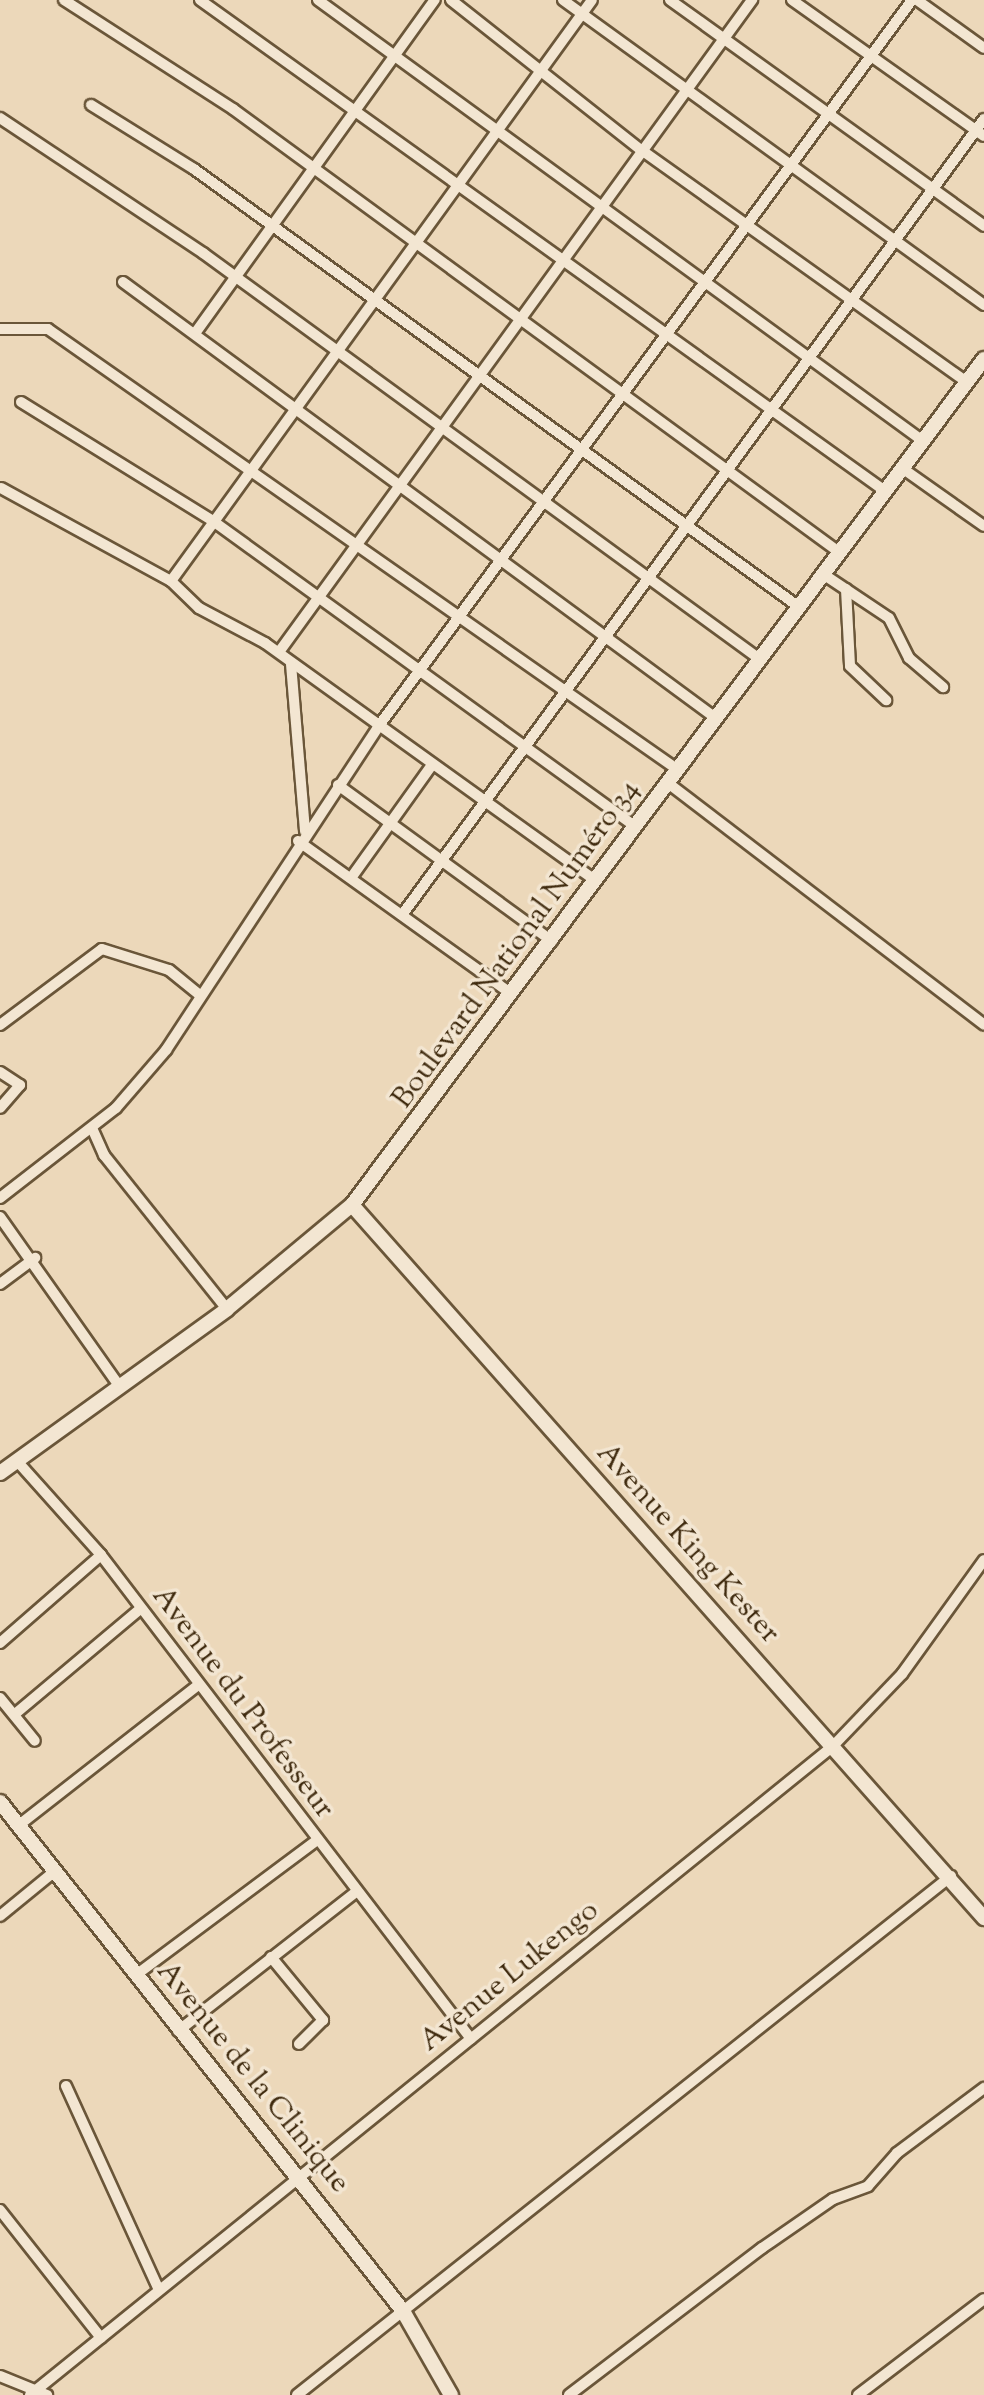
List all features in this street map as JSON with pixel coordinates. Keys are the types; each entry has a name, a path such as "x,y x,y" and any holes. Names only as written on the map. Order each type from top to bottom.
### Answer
{"street":[{"path":"64,0 414,240 729,468 839,552"},
{"path":"200,0 358,109 885,491"},
{"path":"318,0 923,441"},
{"path":"196,332 435,0"},
{"path":"451,0 640,149 967,382"},
{"path":"563,0 984,305"},
{"path":"171,581 414,240 592,0"},
{"path":"670,0 984,226"},
{"path":"279,652 439,426 752,0"},
{"path":"792,0 980,133"},
{"path":"0,1198 92,1128 166,1050 298,841 378,727 461,619 869,55 914,0 984,48"},
{"path":"91,105 373,297 799,607"},
{"path":"0,118 237,279 761,660"},
{"path":"402,915 487,803 931,189 980,133 984,119"},
{"path":"123,282 196,332 397,486 607,635 717,719"},
{"path":"0,329 48,329 355,542 564,694 678,770"},
{"name":"Boulevard National Numéro 34","path":"0,1473 227,1309 352,1205 984,359"},
{"path":"21,402 213,521 421,668 636,827"},
{"path":"902,468 984,526"},
{"path":"1,488 171,581 235,632 279,652 378,727 596,881"},
{"path":"823,574 889,618 909,658 943,687"},
{"path":"846,589 850,666 886,700"},
{"path":"291,664 305,831"},
{"path":"351,878 432,765"},
{"path":"668,783 984,1025"},
{"path":"338,785 552,941"},
{"path":"298,841 512,994"},
{"path":"0,1025 102,949 169,970 201,996"},
{"path":"0,1072 20,1085 0,1108"},
{"path":"92,1128 104,1155 227,1309"},
{"name":"Avenue King Kester","path":"352,1205 832,1747 951,1876 984,1918"},
{"path":"0,1217 35,1258 120,1387"},
{"path":"0,1284 35,1258"},
{"name":"Avenue du Professeur","path":"17,1461 101,1555 139,1610 422,1981 471,2039"},
{"path":"0,1643 101,1555"},
{"name":"Avenue Lukengo","path":"30,2395 44,2391 158,2288 832,1747 902,1674 984,1560"},
{"path":"15,1714 139,1610"},
{"path":"7,1815 197,1686"},
{"path":"0,1698 35,1741"},
{"name":"Avenue de la Clinique","path":"7,1815 55,1871 178,2031 403,2311 451,2395"},
{"path":"136,1975 317,1840"},
{"path":"0,1916 55,1871"},
{"path":"297,2395 951,1876"},
{"path":"178,2031 356,1892"},
{"path":"271,1957 323,2020 299,2044"},
{"path":"66,2086 158,2288"},
{"path":"569,2395 762,2248 833,2199 868,2186 897,2153 984,2088"},
{"path":"0,2210 101,2338"},
{"path":"858,2395 984,2299"},
{"path":"0,2376 44,2391"}]}
